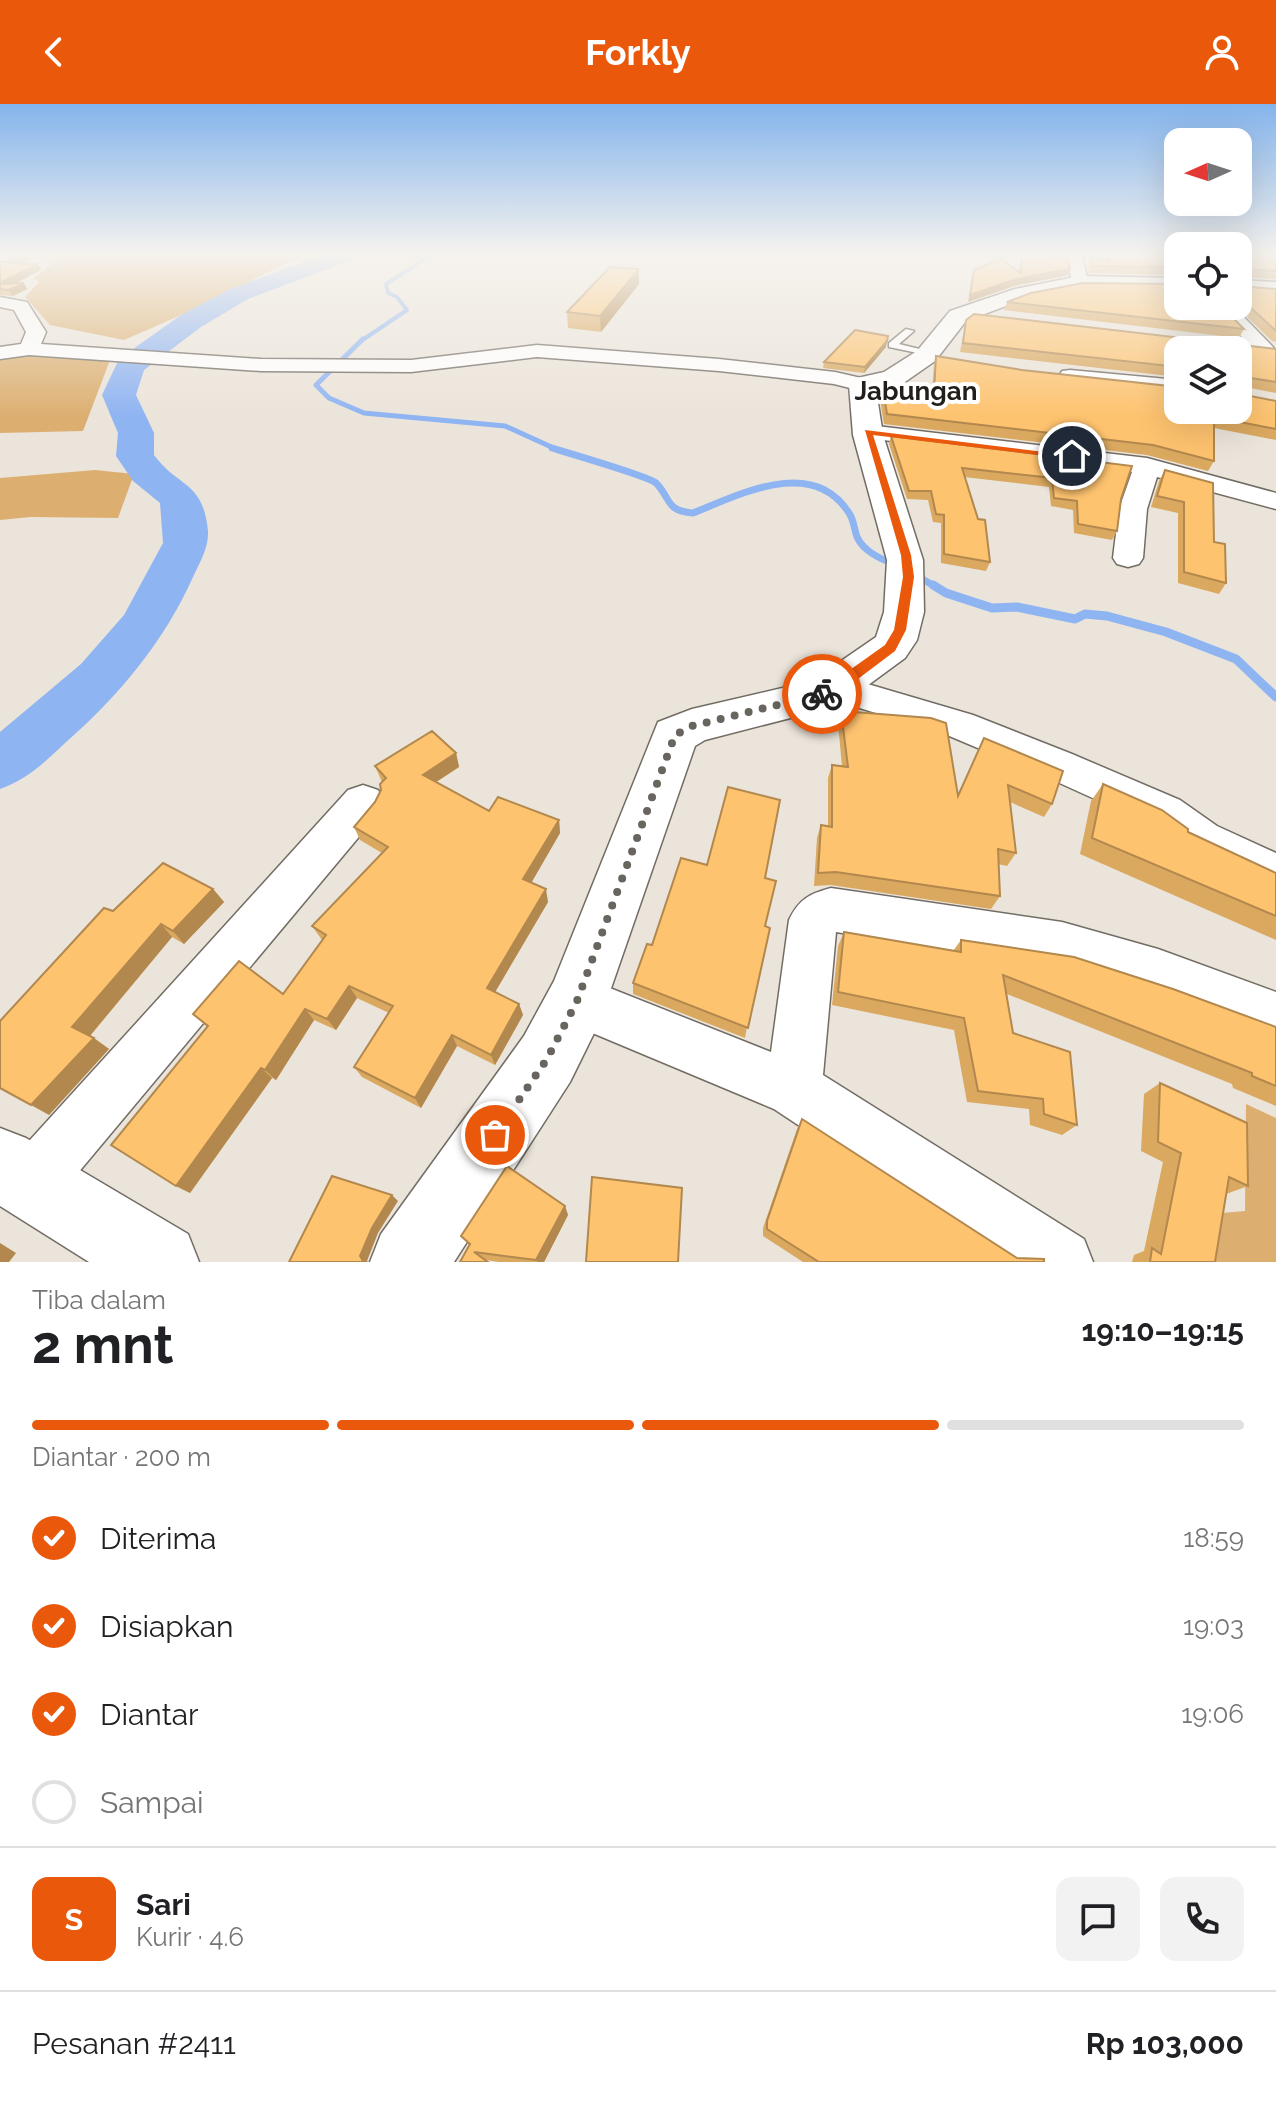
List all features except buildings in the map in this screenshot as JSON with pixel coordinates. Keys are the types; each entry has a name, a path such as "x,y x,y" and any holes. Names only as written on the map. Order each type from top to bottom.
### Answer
{"street":[{"path":"23,309 36,332 29,349"},
{"path":"0,353 29,349 261,365 411,366 537,351 719,365 835,378 862,385 893,378 927,355 953,319 975,309"},
{"path":"963,313 1007,319"},
{"path":"1239,320 1270,350"},
{"path":"927,355 953,360"},
{"path":"1046,373 1164,386"},
{"path":"409,1262 547,1059 577,1001 675,735 692,726 825,694 890,648 896,640 907,566 868,432 862,385"},
{"path":"868,432 1147,466 1276,501"},
{"path":"1128,558 1133,509 1147,466"},
{"path":"837,688 960,725 1058,765 1165,812 1202,839 1276,874"},
{"path":"160,1262 15,1173 363,802"},
{"path":"794,1089 813,920 820,913 831,910 1062,945 1158,974 1276,1018"},
{"path":"577,1001 794,1089 1061,1262"}],"lane":[{"path":"909,331 892,345 927,355"}],"shaded area":[{"path":"36,309 195,309 124,340 50,325"},
{"path":"28,350 110,360 83,431 0,433 0,354"},
{"path":"95,470 134,474 118,518 31,517 0,520 0,478"},
{"path":"1246,1104 1276,1118 1276,1262 1213,1262 1221,1213 1245,1211"}],"waterway":[{"path":"0,765 100,678 142,627 160,599 186,540 180,498 147,473 135,456 136,433 119,395 130,366 212,309"},
{"path":"361,341 406,309"},
{"path":"363,339 316,385 329,398 364,413 505,426 557,449"},
{"path":"552,448 557,449"},
{"path":"557,449 650,480 656,483 673,507 684,512 693,513 776,484 816,486 834,496 849,513 857,537 868,551 896,565"},
{"path":"912,573 936,587"},
{"path":"933,585 946,593 992,608 1017,607 1075,619 1085,614 1107,616 1166,632 1236,659 1276,697"}],"way so far":[{"path":"495,1135 547,1059 577,1001 675,735 692,726 822,694"}],"district":[{"name":"Jabungan","path":"916,391"}],"route":[{"path":"822,694 837,688 890,648 900,630 909,577 906,555 868,432 1072,456"}]}
